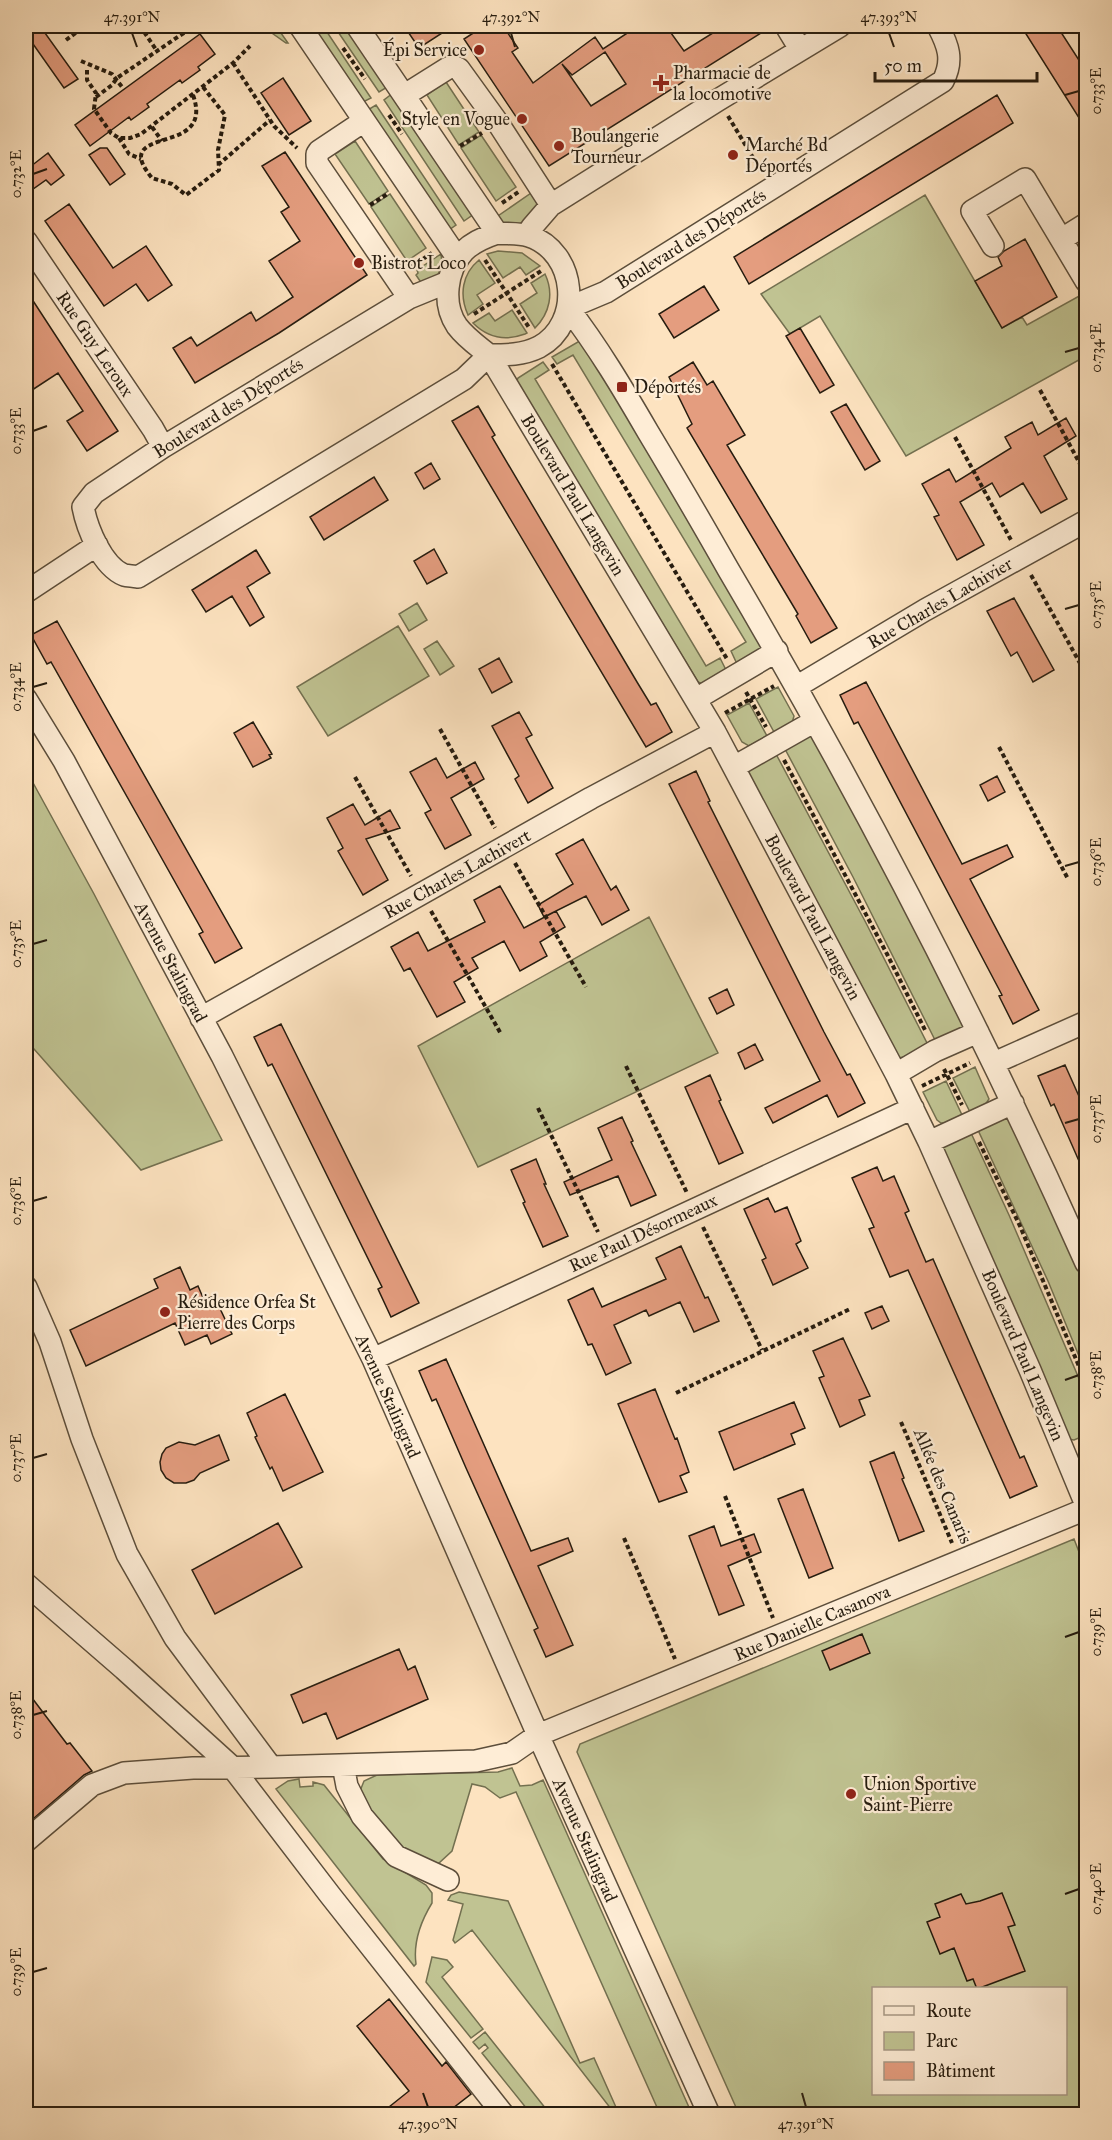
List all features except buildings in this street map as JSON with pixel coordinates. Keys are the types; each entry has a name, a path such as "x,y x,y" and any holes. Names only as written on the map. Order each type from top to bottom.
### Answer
{"street":[{"path":"300,26 458,259"},
{"path":"357,26 497,233"},
{"path":"786,26 800,49"},
{"path":"527,235 551,205 840,26"},
{"name":"Boulevard des Déportés","path":"568,308 606,292 943,81 949,70 949,53 938,26"},
{"path":"405,95 448,68 453,66 459,69 498,123 551,205"},
{"path":"363,121 319,151 316,158 318,166 409,298"},
{"path":"993,246 972,211 1026,179 1086,278"},
{"path":"1062,239 1086,224"},
{"path":"457,326 450,312 448,282 458,259 474,243 497,233 527,235 550,248 559,259 570,291 568,308 558,329 541,346 526,352 489,355"},
{"name":"Rue Guy Leroux","path":"26,241 163,447"},
{"name":"Boulevard des Déportés","path":"448,282 409,298 163,447 94,493 83,507 87,527 97,545 110,563 123,575 138,577 464,379 489,355"},
{"path":"568,308 588,334 622,387 777,651 815,721 992,1058 1086,1263"},
{"name":"Boulevard Paul Langevin","path":"457,326 473,343 489,355 696,699 734,767 896,1074 929,1142 1030,1370 1086,1507"},
{"name":"Rue Charles Lachivier","path":"793,682 1086,521"},
{"path":"26,592 97,545"},
{"path":"696,699 777,651"},
{"name":"Avenue Stalingrad","path":"26,699 64,761 257,1124 373,1359 538,1736 709,2115"},
{"path":"734,767 815,721"},
{"name":"Rue Charles Lachivert","path":"201,1018 591,798 712,727"},
{"path":"992,1058 1086,1022"},
{"path":"896,1074 935,1051 978,1032"},
{"name":"Rue Paul Désormeaux","path":"373,1359 607,1250 909,1101"},
{"path":"929,1142 1013,1103"},
{"path":"26,1287 50,1342 82,1439 127,1554 175,1638 271,1767"},
{"name":"Rue Danielle Casanova","path":"26,1841 92,1785 118,1775 193,1768 476,1761 512,1752 538,1736 780,1637 1086,1507"},
{"path":"26,1584 232,1767 503,2115"},
{"path":"344,1764 347,1786 362,1816 396,1856 448,1880"}],"path":[{"path":"66,40 85,26"},
{"path":"140,26 157,51"},
{"path":"194,26 117,78 96,97 93,109 111,133 119,138 129,154 141,159 152,178 172,184 186,195 218,172 218,150 225,115 203,87"},
{"path":"119,138 130,138 152,127 233,63 250,46"},
{"path":"81,61 107,71 117,78 122,87"},
{"path":"233,63 282,135 293,146 316,158"},
{"path":"87,70 87,80 96,97"},
{"path":"141,159 146,147 186,131 193,124 197,111 193,95"},
{"path":"718,100 772,188"},
{"path":"218,165 270,120"},
{"path":"152,127 162,142"},
{"path":"457,326 559,259"},
{"path":"1040,390 1086,476"},
{"path":"955,437 1086,674"},
{"path":"712,727 793,682"},
{"path":"999,747 1068,879"},
{"path":"909,1101 992,1058"},
{"path":"538,1108 607,1250"},
{"path":"676,1393 850,1309"},
{"name":"Allée des Canaris","path":"901,1422 960,1561"},
{"path":"724,1496 780,1637"},
{"path":"624,1538 682,1677"}],"green space":[{"path":"262,26 276,26 288,43 286,43"},
{"path":"309,26 323,26 371,98 361,103"},
{"path":"334,26 348,26 389,86 379,92"},
{"path":"446,82 479,132 459,145 427,95"},
{"path":"393,93 474,214 464,221 384,100"},
{"path":"376,105 456,225 446,232 366,111"},
{"path":"481,135 516,187 496,201 461,148"},
{"path":"355,141 388,191 369,204 335,154"},
{"path":"534,191 541,201 522,223 511,225 495,218"},
{"path":"390,194 426,248 407,261 371,207"},
{"path":"925,195 1002,328 1022,317 1027,325 1081,295 1086,303 1086,356 906,456 820,316 790,334 761,294"},
{"path":"498,251 522,253 540,266 526,275 520,267 503,278 487,254"},
{"path":"441,254 442,263 438,275 422,284 416,275 417,270"},
{"path":"479,260 495,283 477,295 483,304 468,315 464,300 464,285 469,272"},
{"path":"545,274 550,295 549,302 544,316 535,328 520,304 537,293 531,283"},
{"path":"512,310 527,333 504,338 498,337 485,332 473,323 489,313 495,321"},
{"path":"583,339 768,646 737,664 731,651 746,642 573,355 557,364 552,357"},
{"path":"543,362 549,370 535,379 706,666 720,658 726,670 703,684 698,682 516,383 518,378"},
{"path":"417,603 427,620 409,631 399,614"},
{"path":"398,626 429,676 328,736 297,687"},
{"path":"437,641 454,666 440,675 424,649"},
{"path":"778,687 794,716 792,723 774,732 756,699"},
{"path":"749,703 767,736 749,746 742,742 727,715"},
{"path":"811,734 967,1025 936,1042 853,877 785,749"},
{"path":"776,754 928,1045 904,1057 898,1058 748,774 750,769"},
{"path":"26,770 94,894 222,1140 141,1170 26,1040"},
{"path":"649,917 718,1053 478,1167 418,1046"},
{"path":"975,1067 989,1099 985,1105 970,1112 953,1078"},
{"path":"946,1081 962,1115 941,1123 937,1120 923,1092"},
{"path":"1008,1116 1086,1280 1086,1373 1048,1281 978,1130"},
{"path":"971,1133 1009,1215 1086,1395 1086,1435 1074,1440 1068,1439 941,1147"},
{"path":"1074,1539 1086,1570 1086,2114 739,2114 577,1752 580,1744"},
{"path":"512,1768 520,1786 532,1785 543,1780 692,2114 660,2114 516,1792 500,1798 485,1787 472,1784 452,1851 439,1863 434,1864 409,1853 398,1844 365,1805 360,1791 364,1781 377,1775 498,1772"},
{"path":"299,1779 300,1787 313,1786 313,1782 324,1785 383,1859 426,1885 432,1893 432,1903 419,1932 414,1966 276,1789 288,1781"},
{"path":"459,1892 508,1901 580,2063 594,2058 619,2114 615,2114 472,1930 455,1943 453,1940 463,1904 448,1900 451,1895"},
{"path":"432,1957 447,1960 453,1967 442,1977 483,2029 471,2038 426,1982"},
{"path":"485,2032 550,2114 531,2114 482,2053 488,2048 485,2044 479,2049 473,2042"}],"place":[{"name":"Épi Service","path":"479,50"},
{"name":"Pharmacie de la locomotive","path":"661,83"},
{"name":"Style en Vogue","path":"522,119"},
{"name":"Boulangerie Tourneur","path":"559,146"},
{"name":"Marché Bd Déportés","path":"733,155"},
{"name":"Bistrot Loco","path":"359,263"},
{"name":"Déportés","path":"622,387"},
{"name":"Résidence Orfea St Pierre des Corps","path":"165,1312"},
{"name":"Union Sportive Saint-Pierre","path":"851,1794"}]}
